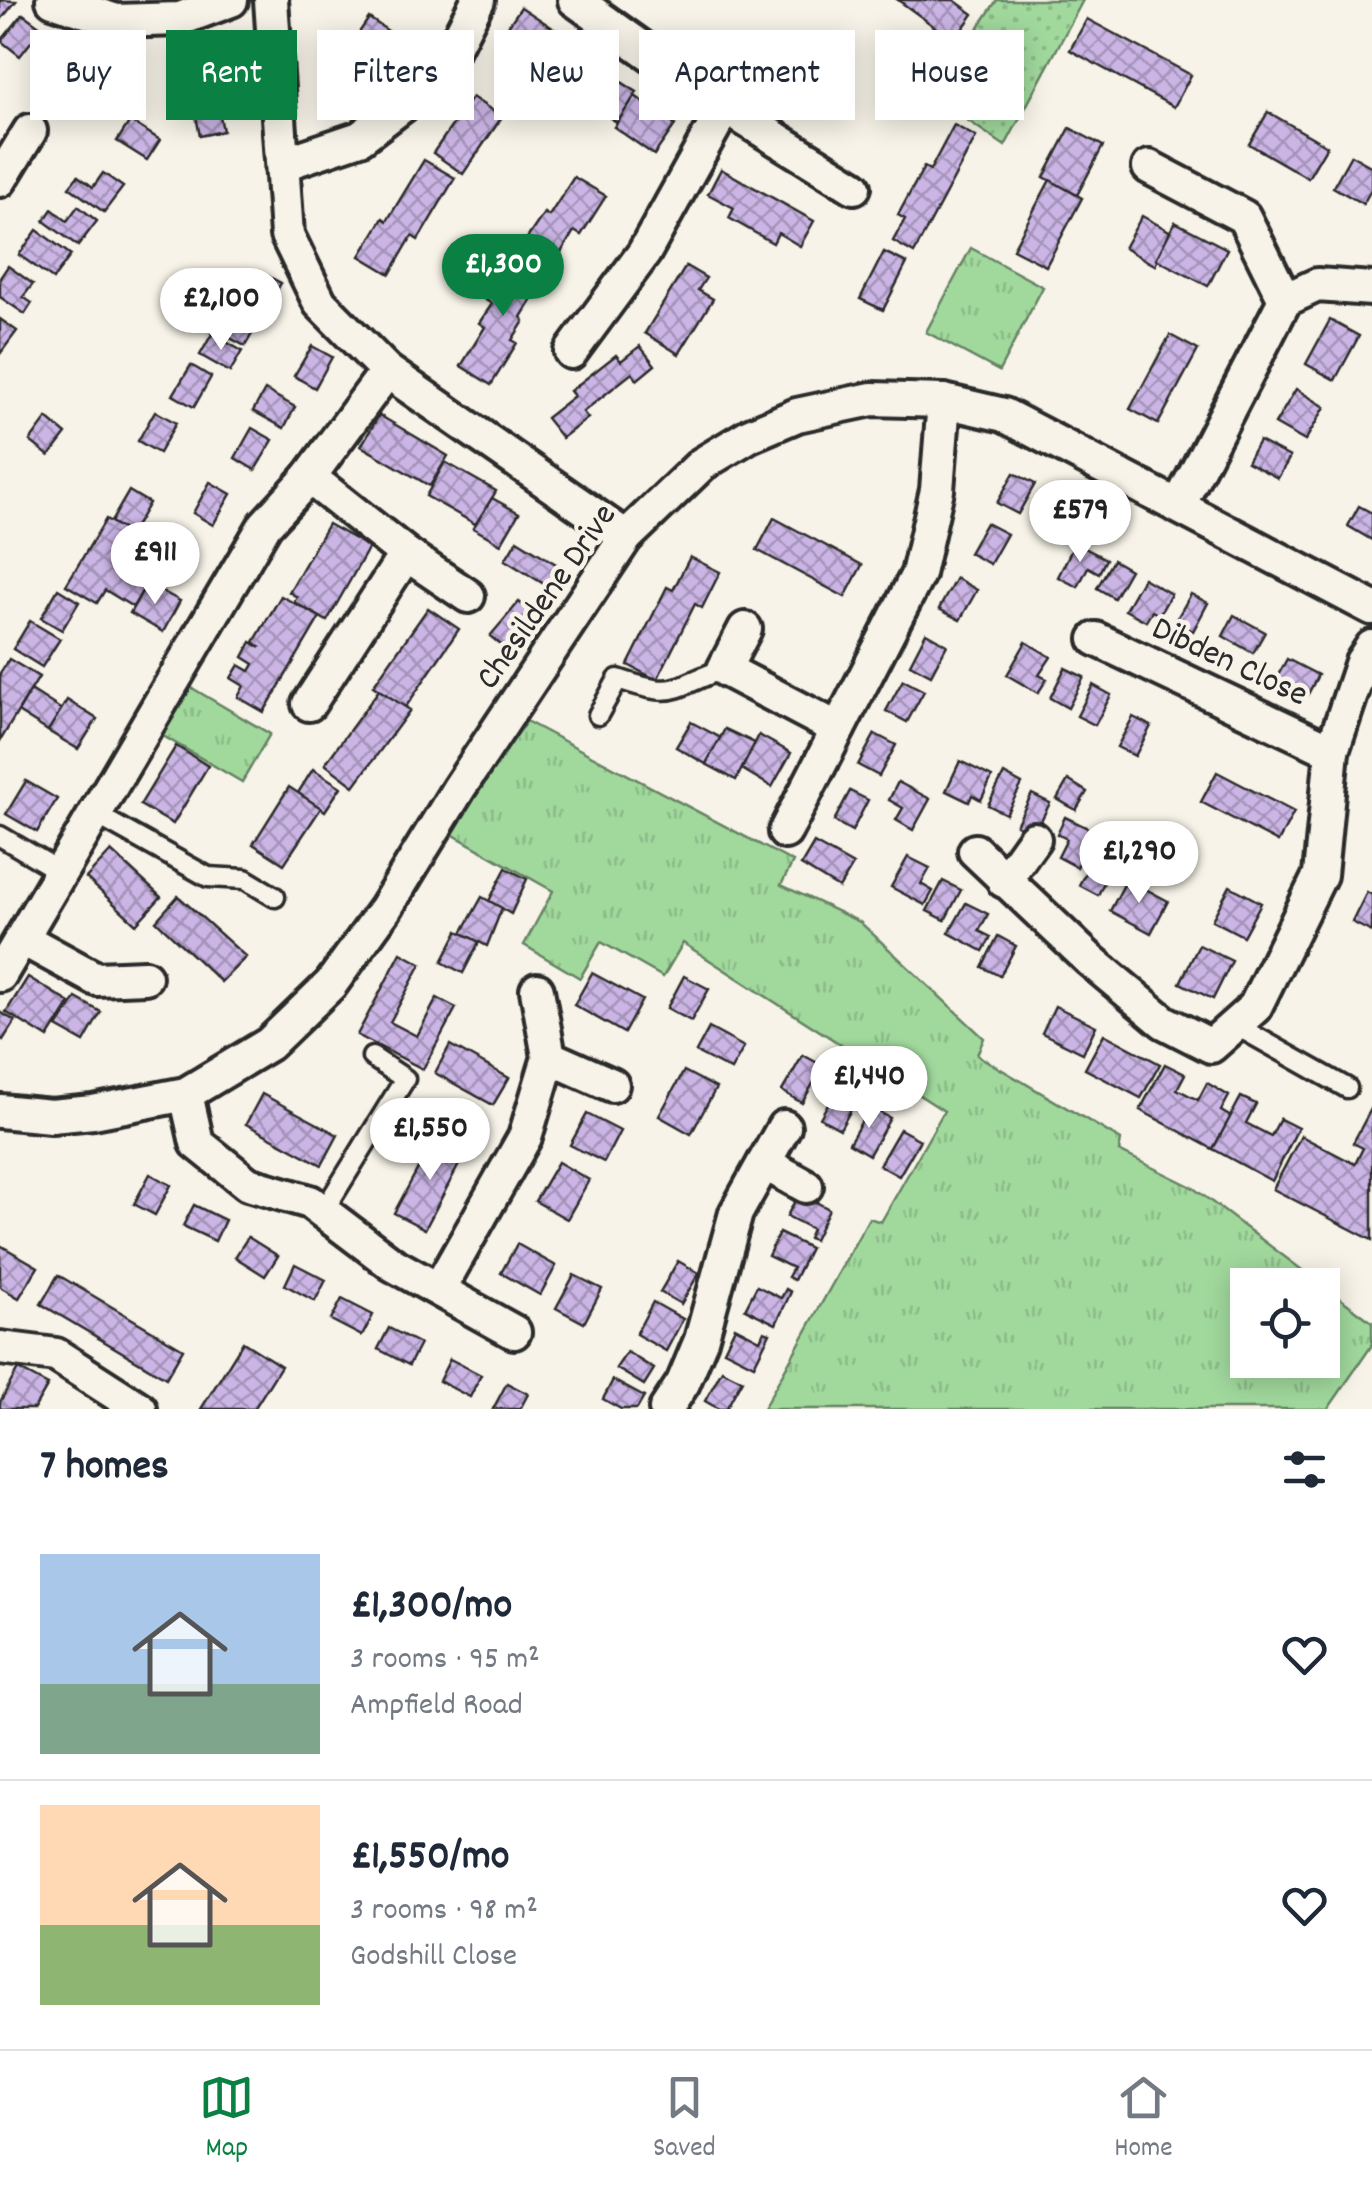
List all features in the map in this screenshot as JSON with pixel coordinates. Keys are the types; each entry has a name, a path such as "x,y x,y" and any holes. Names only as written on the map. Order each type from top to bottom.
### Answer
{"street":[{"path":"53,0 116,21 180,19 231,0"},
{"path":"271,0 286,235 320,303 388,371 626,537"},
{"path":"283,164 360,138 415,96 454,47 478,0"},
{"path":"576,0 639,45"},
{"path":"571,352 644,254 718,120"},
{"path":"746,120 854,187"},
{"path":"0,180 30,131"},
{"path":"1149,167 1244,217 1286,300"},
{"path":"1179,505 1286,300 1318,285 1372,289"},
{"path":"0,975 264,524 309,477 388,371"},
{"name":"Chesildene Drive","path":"0,1111 50,1116 186,1094 269,1044 331,984 386,909 459,788 626,537 702,464 750,435 797,415 872,399 944,401 1004,415 1372,608"},
{"path":"785,832 918,574 937,490 944,401"},
{"path":"309,477 406,554 468,596"},
{"path":"309,704 406,554"},
{"path":"745,629 724,669 838,730"},
{"name":"Dibden Close","path":"1096,639 1332,751"},
{"path":"975,851 1090,960 1164,1022 1211,1046 1256,1007 1320,874 1332,751 1362,662 1372,648"},
{"path":"1004,880 1034,839"},
{"path":"24,938 96,979 144,977"},
{"path":"439,1290 525,1137 549,1057 537,990"},
{"path":"549,1057 612,1084"},
{"path":"186,1094 197,1143 248,1184 310,1202 392,1264 514,1332"},
{"path":"666,1409 701,1340 736,1213 784,1127"},
{"path":"764,1163 806,1186"},
{"path":"0,1348 56,1355 140,1409"}],"lane":[{"path":"598,715 618,680 671,692 724,669"},
{"path":"95,814 208,877 245,879 274,897"},
{"path":"0,836 62,872"},
{"path":"1236,1025 1346,1088"},
{"path":"323,1212 404,1078 372,1057"}],"green space":[{"path":"997,0 1083,0 1024,110 1024,30 977,30"},
{"path":"967,120 1019,120 1005,146"},
{"path":"971,248 1043,287 999,371 926,332"},
{"path":"187,685 270,734 242,782 158,733"},
{"path":"524,720 793,862 781,885 860,922 984,1038 977,1055 1121,1140 1119,1151 1192,1187 1300,1268 1230,1268 1230,1378 1340,1378 1340,1298 1372,1322 1372,1345 1328,1409 763,1409 869,1218 881,1222 944,1111 683,943 663,977 601,942 580,978 524,945 553,891 452,834"}],"building":[{"path":"0,0 16,1 0,21"},
{"path":"898,0 954,0 973,14 962,30 939,30"},
{"path":"521,7 556,30 505,30"},
{"path":"23,14 42,28 30,30 30,43 20,56 1,41"},
{"path":"369,18 387,30 361,30"},
{"path":"1087,19 1191,75 1174,107 1070,50"},
{"path":"619,80 637,92 618,123 613,120 619,120"},
{"path":"635,96 639,99 639,120 668,120 675,125 654,155 614,127"},
{"path":"474,98 494,112 494,120 500,120 463,174 433,153 456,120 474,120"},
{"path":"1268,112 1327,146 1308,178 1249,144"},
{"path":"197,120 221,120 223,131 200,136"},
{"path":"130,121 160,140 147,160 117,141"},
{"path":"954,125 976,137 914,253 893,241 905,219 898,215 924,167 930,170"},
{"path":"1070,128 1103,146 1077,195 1044,177"},
{"path":"1351,155 1372,167 1372,188 1363,204 1333,187"},
{"path":"424,160 455,178 418,240 412,236 390,274 360,256 383,218 387,221"},
{"path":"721,169 814,221 800,246 778,233 773,243 729,218 734,208 708,194"},
{"path":"103,173 123,187 104,212 69,187 78,176 93,187"},
{"path":"574,177 606,196 581,235 574,231 551,269 520,249 544,213 549,216"},
{"path":"1050,180 1082,198 1046,266 1013,249"},
{"path":"78,206 97,221 78,246 44,221 52,209 67,221"},
{"path":"1142,216 1173,233 1155,265 1124,248"},
{"path":"1175,222 1227,249 1208,286 1156,259"},
{"path":"37,230 71,255 53,279 19,255"},
{"path":"884,252 907,263 883,310 860,299"},
{"path":"510,256 545,278 521,317 524,321 512,340 517,343 491,385 461,366 485,327 479,323 492,304 484,299"},
{"path":"8,266 33,284 23,297 32,303 25,314 0,297 0,278"},
{"path":"686,266 706,278 698,290 713,299 679,354 645,333"},
{"path":"260,272 281,283 245,346 212,328 228,300 240,307"},
{"path":"0,319 17,331 0,354"},
{"path":"1330,320 1359,336 1335,380 1306,364"},
{"path":"212,334 242,351 230,372 200,355"},
{"path":"1170,335 1198,350 1158,424 1130,409"},
{"path":"312,346 332,357 315,388 294,376"},
{"path":"640,346 655,365 637,380 632,373 583,412 588,418 562,438 546,418 574,396 570,391 616,355 621,361"},
{"path":"191,365 211,377 194,407 173,395"},
{"path":"1296,389 1325,407 1305,441 1275,424"},
{"path":"265,390 295,407 284,428 253,411"},
{"path":"155,411 176,423 159,453 138,441"},
{"path":"379,415 448,456 430,486 361,446"},
{"path":"47,418 66,434 49,456 30,441"},
{"path":"252,428 273,440 255,470 235,458"},
{"path":"1259,441 1290,457 1278,478 1247,462"},
{"path":"445,462 496,491 477,525 426,496"},
{"path":"1014,473 1035,484 1018,514 997,503"},
{"path":"210,482 231,494 213,525 193,513"},
{"path":"129,491 149,503 131,534 111,522"},
{"path":"492,498 519,513 501,544 473,528"},
{"path":"1359,506 1372,513 1372,540 1348,526"},
{"path":"774,518 862,565 845,597 757,550"},
{"path":"106,519 134,536 116,565 147,583 133,607 105,590 97,603 66,585"},
{"path":"986,523 1007,534 990,564 969,553"},
{"path":"328,524 369,547 327,621 294,602 297,597 289,592"},
{"path":"517,540 564,569 552,589 505,560"},
{"path":"1075,543 1106,559 1099,573 1088,567 1078,587 1058,577"},
{"path":"690,557 720,572 702,608 695,604 657,680 628,665 667,587 673,590"},
{"path":"1113,560 1130,570 1114,598 1097,588"},
{"path":"956,578 977,590 960,620 939,609"},
{"path":"1143,578 1171,594 1159,615 1152,611 1146,621 1125,610"},
{"path":"147,583 180,601 163,632 130,613"},
{"path":"58,589 79,602 62,630 41,618"},
{"path":"1191,594 1208,603 1193,631 1175,622"},
{"path":"281,596 320,617 264,712 238,697 244,686 231,678 239,665 250,671 254,664 243,657 251,642 261,648 254,642"},
{"path":"519,602 535,615 506,649 490,636"},
{"path":"428,608 459,629 405,708 373,686"},
{"path":"1234,615 1265,632 1253,653 1223,636"},
{"path":"30,621 60,639 42,667 13,649"},
{"path":"926,633 947,645 931,675 910,664"},
{"path":"1026,642 1051,657 1039,675 1047,679 1038,693 1007,675"},
{"path":"9,659 39,677 0,741 0,673"},
{"path":"1287,659 1318,675 1307,696 1276,679"},
{"path":"1065,668 1084,677 1068,708 1050,698"},
{"path":"903,680 924,691 907,722 886,711"},
{"path":"1093,685 1111,695 1095,725 1077,716"},
{"path":"31,690 62,710 48,731 18,712"},
{"path":"379,690 410,710 354,786 325,764"},
{"path":"67,700 97,719 78,749 48,731"},
{"path":"1133,717 1151,726 1135,756 1117,747"},
{"path":"691,722 721,738 706,764 676,747"},
{"path":"725,729 755,743 736,780 706,764"},
{"path":"875,734 896,745 879,776 858,765"},
{"path":"759,735 791,753 772,787 742,769"},
{"path":"176,746 208,766 173,824 140,805"},
{"path":"960,761 992,777 981,800 972,795 969,802 946,791"},
{"path":"313,769 341,787 325,811 298,793"},
{"path":"1217,772 1294,812 1278,842 1201,802"},
{"path":"1004,774 1022,784 1006,814 988,805"},
{"path":"1068,780 1087,792 1076,810 1057,799"},
{"path":"26,781 57,799 37,832 6,814"},
{"path":"898,782 930,799 913,830 896,820 903,808 889,800"},
{"path":"289,787 321,808 284,864 253,844"},
{"path":"850,791 868,800 852,831 834,821"},
{"path":"1032,794 1050,803 1034,834 1016,825"},
{"path":"1065,817 1094,831 1077,867 1058,857 1067,839 1057,834"},
{"path":"814,843 853,865 839,888 801,865"},
{"path":"111,851 161,897 136,924 86,878"},
{"path":"1095,855 1113,864 1098,895 1079,885"},
{"path":"908,857 930,868 921,884 933,891 925,905 891,887"},
{"path":"506,868 527,879 511,914 489,901"},
{"path":"1127,879 1168,901 1151,933 1110,911"},
{"path":"943,881 961,890 945,920 927,911"},
{"path":"1230,886 1261,903 1243,936 1212,920"},
{"path":"1367,892 1372,895 1372,932 1352,922"},
{"path":"178,896 246,957 221,982 156,921"},
{"path":"482,897 502,908 487,946 462,933"},
{"path":"966,903 988,914 979,931 991,937 983,951 949,933"},
{"path":"458,931 479,942 463,973 442,962"},
{"path":"998,936 1016,946 1000,976 982,967"},
{"path":"1199,945 1232,961 1213,999 1180,983"},
{"path":"401,953 421,964 390,1022 417,1036 437,998 456,1008 423,1069 357,1035"},
{"path":"592,973 642,1000 624,1033 574,1005"},
{"path":"684,976 709,989 691,1021 667,1008"},
{"path":"28,977 70,1003 48,1038 6,1012"},
{"path":"76,998 101,1012 84,1042 57,1027"},
{"path":"1055,1006 1096,1026 1083,1053 1042,1033"},
{"path":"0,1012 15,1021 3,1040 0,1038"},
{"path":"709,1028 744,1047 731,1070 696,1052"},
{"path":"1104,1034 1160,1064 1141,1098 1085,1069"},
{"path":"450,1045 509,1078 493,1105 435,1073"},
{"path":"803,1055 823,1066 802,1103 782,1091"},
{"path":"1165,1064 1185,1074 1177,1089 1198,1100 1207,1083 1229,1096 1221,1111 1231,1117 1213,1149 1140,1110"},
{"path":"684,1071 716,1088 691,1134 659,1116"},
{"path":"841,1081 861,1092 840,1129 820,1118"},
{"path":"262,1094 338,1135 322,1165 246,1124"},
{"path":"1241,1097 1256,1104 1246,1123 1271,1136 1280,1119 1298,1128 1272,1181 1213,1149"},
{"path":"870,1107 890,1118 869,1155 849,1143"},
{"path":"1372,1107 1372,1240 1273,1189 1301,1136 1355,1164 1363,1148 1353,1143"},
{"path":"587,1114 620,1131 604,1162 570,1145"},
{"path":"900,1129 920,1140 899,1176 879,1165"},
{"path":"435,1137 465,1153 425,1229 394,1213"},
{"path":"558,1162 589,1180 567,1219 535,1201"},
{"path":"150,1174 171,1185 155,1215 134,1204"},
{"path":"799,1193 829,1209 814,1240 808,1238 812,1229 787,1216"},
{"path":"194,1205 225,1220 215,1241 183,1226"},
{"path":"779,1233 810,1248 794,1280 788,1277 793,1268 768,1256"},
{"path":"248,1237 278,1256 265,1276 235,1257"},
{"path":"517,1244 556,1266 540,1295 501,1273"},
{"path":"0,1245 38,1267 19,1298 0,1287"},
{"path":"678,1261 699,1273 681,1304 660,1292"},
{"path":"295,1264 326,1280 315,1301 285,1285"},
{"path":"58,1275 183,1349 166,1378 41,1304"},
{"path":"574,1275 602,1289 584,1323 556,1308"},
{"path":"757,1286 781,1298 786,1289 791,1292 776,1324 745,1309"},
{"path":"342,1299 373,1315 362,1336 331,1320"},
{"path":"653,1302 683,1319 666,1351 636,1334"},
{"path":"735,1327 760,1340 764,1331 770,1333 754,1365 724,1350"},
{"path":"389,1328 420,1344 409,1365 378,1349"},
{"path":"243,1342 281,1366 254,1409 201,1409"},
{"path":"627,1352 654,1369 644,1385 616,1368"},
{"path":"450,1359 481,1375 470,1397 439,1381"},
{"path":"18,1369 48,1385 34,1409 0,1409 0,1402"},
{"path":"722,1370 742,1380 726,1409 705,1401"},
{"path":"613,1380 644,1397 637,1409 621,1409 603,1399"},
{"path":"507,1383 528,1394 520,1409 493,1409"}]}
